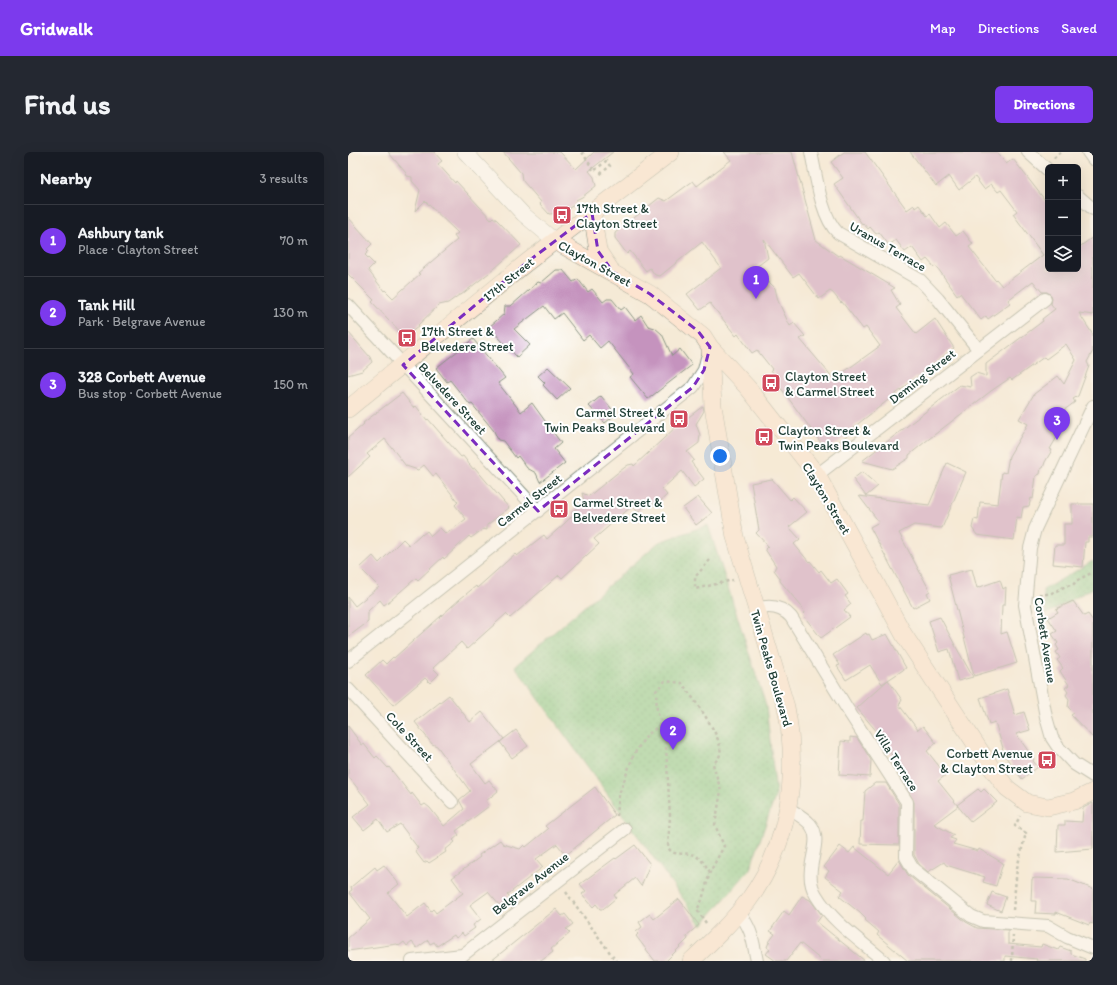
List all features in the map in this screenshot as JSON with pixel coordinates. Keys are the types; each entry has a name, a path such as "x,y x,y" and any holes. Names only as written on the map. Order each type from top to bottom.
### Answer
{"main road":[{"name":"17th Street","path":"348,409 526,263 671,152"},
{"path":"592,213 598,251 613,272"},
{"name":"Clayton Street","path":"555,241 613,272 662,303 703,336 710,347 748,388 817,476 890,610 918,656 999,778 1016,796 1027,802 1048,807 1061,805 1093,792"},
{"name":"Twin Peaks Boulevard","path":"691,961 739,912 755,891 774,854 788,808 793,770 788,720 779,682 735,537 714,415 710,347"}],"street":[{"name":"Clayton Street","path":"465,152 523,214 555,241"},
{"name":"Uranus Terrace","path":"810,152 827,218 833,228 838,233 920,280 938,299 979,350"},
{"path":"1028,152 1045,167"},
{"path":"1088,152 1093,159"},
{"path":"1081,199 1093,209"},
{"name":"Deming Street","path":"817,476 1045,298"},
{"name":"Belvedere Street","path":"348,305 538,510"},
{"name":"Carmel Street","path":"348,661 693,388 704,370 710,347"},
{"name":"Corbett Avenue","path":"1093,406 1035,529 1030,548 1024,593 1026,618 1046,717 1052,738 1066,756 1093,776"},
{"name":"Villa Terrace","path":"756,609 770,606 777,607 787,612 795,621 839,696 907,802 906,856 909,865 971,916 983,921 1048,926 1067,937 1093,948"},
{"name":"Cole Street","path":"348,689 452,802"},
{"path":"788,808 807,821 815,833 815,848 811,859 809,873 815,894 846,929 884,961"},
{"name":"Belgrave Avenue","path":"458,958 624,829"},
{"path":"739,912 749,926 754,938 757,961"},
{"path":"412,961 458,958"}],"path":[{"path":"582,152 594,171 606,161 610,166 598,176"},
{"path":"710,560 697,574 694,581 695,589 746,576"},
{"path":"1024,593 1049,596 1067,585 1073,585 1076,581 1093,572"},
{"path":"706,924 697,910 702,900 710,872 724,846 715,825 721,791 713,764 720,754 721,746 703,711 682,683 666,681 656,691 657,712 665,729 670,816 668,847 670,851 675,853 687,853 702,860 710,872"},
{"path":"617,816 619,794 634,754 646,736 662,723"},
{"path":"1012,961 1016,878 1026,833 1015,826 1027,802"},
{"path":"564,889 616,961"}],"highlighted area":[{"path":"592,213 598,251 613,272 650,294 698,331 710,347 704,370 693,387 538,511 403,365 526,263"}],"green space":[{"path":"708,525 766,706 776,794 750,869 702,925 515,666 659,542"},
{"path":"1093,561 1093,588 1046,614 1043,590"}],"building":[{"path":"388,152 434,152 442,161 438,164 455,183 456,181 491,219 493,217 497,220 521,245 461,295 448,303 439,305 418,325 419,326 405,337 372,302 374,300 348,274 348,217 372,244 367,249 369,251 365,255 374,264 368,270 384,291 385,290 393,298 420,274 418,273 457,240 454,236 458,233 425,201 415,211 420,190 412,181 412,177 407,176"},
{"path":"503,152 560,152 576,169 594,152 613,152 589,171 594,177 596,186 576,200 574,205 561,213 549,214 522,180 521,173"},
{"path":"724,152 792,152 816,240 838,256 840,255 895,288 891,290 900,305 896,308 916,334 935,319 954,348 854,427 855,429 827,451 775,380 777,378 771,370 772,369 757,350 752,353 738,334 736,336 710,303 700,310 687,294 721,268 702,242 660,276 655,275 650,268 646,271 630,251 627,254 615,238 615,233 659,198 666,201 693,181 697,186 731,160","holes":["764,239 793,277 799,273 819,299 830,291 833,293 863,329 866,327 880,346 834,379 800,339 805,336 794,323 790,326 778,301 775,288 767,280 746,275 768,258"]},
{"path":"844,152 865,152 907,210 914,205 915,208 919,205 927,216 930,214 940,228 946,223 956,236 963,231 973,244 969,247 995,280 996,279 1002,286 1043,255 1013,214 1017,211 1001,190 998,192 991,184 984,189 975,177 959,190 949,176 936,186 910,152 997,152 1006,164 1013,159 1045,200 1045,272 1081,272 1081,246 1093,237 1093,315 1079,313 1093,335 1093,351 1087,362 1089,366 1078,396 1073,399 1075,402 1056,416 1066,422 1050,449 1052,450 1043,468 1041,468 1040,474 1036,476 1033,499 1031,498 1029,506 1023,507 1021,518 1017,517 1014,540 977,535 972,528 974,519 978,520 980,502 998,504 1002,472 1006,473 1009,456 1028,424 1019,419 1034,394 1058,376 1064,384 1076,360 1066,344 1046,359 1044,357 1012,380 1010,378 991,391 909,455 909,458 892,469 862,461 960,385 971,387 970,377 976,373 986,376 986,364 1043,321 1042,319 1055,309 1051,304 1051,295 1047,292 1042,292 1033,281 1008,300 1010,303 988,319 986,316 981,320 960,293 957,295 936,266 934,267 927,259 923,262 912,247 905,252 896,240 889,245 879,232 876,234 870,227 868,229 863,223 862,224 834,184 843,178 831,162"},
{"path":"556,270 563,270 573,282 578,279 588,292 592,289 603,302 607,299 612,299 621,310 625,307 635,320 641,315 648,326 655,328 662,334 672,356 680,349 692,365 648,399 630,377 634,374 608,341 600,348 589,335 583,340 562,313 554,319 544,306 514,329 530,345 517,357 489,327 504,314 505,306 511,306 538,282 541,283"},
{"path":"348,332 370,357 372,362 362,371 348,375"},
{"path":"473,339 505,378 498,383 521,412 532,403 561,443 554,449 565,463 540,482 536,473 527,468 518,456 516,458 503,441 498,440 494,431 472,404 470,405 450,380 447,382 436,368"},
{"path":"548,367 570,388 557,400 543,385 545,383 538,376"},
{"path":"402,393 414,408 416,406 427,420 428,419 461,457 463,456 473,469 475,468 509,508 487,525 487,530 483,529 471,538 469,536 444,559 443,557 418,580 416,578 384,605 380,600 368,611 368,622 348,637 348,597 355,606 379,587 360,568 373,556 379,563 403,539 409,545 421,534 422,535 427,531 431,536 440,528 446,534 466,519 455,505 458,502 436,474 433,476 424,465 418,470 406,466 385,439 367,454 370,457 348,477 348,438 364,424 363,423"},
{"path":"601,396 616,414 605,423 589,406"},
{"path":"703,406 704,411 696,424 700,435 699,443 687,452 694,460 691,462 704,479 694,487 682,471 662,489 667,495 655,506 650,501 638,512 632,506 594,539 599,544 562,578 559,575 510,618 506,614 467,649 461,642 433,668 439,674 430,683 425,678 393,705 366,675 382,660 386,664 393,657 394,658 460,599 476,586 477,588 515,554 517,556 544,535 547,539 574,514 572,512 584,501 582,493 589,496 628,465 633,464 634,466 677,426"},
{"path":"947,463 966,472 942,528 914,525 899,533 930,591 927,593 930,599 913,608 870,527 879,522 859,496 929,505"},
{"path":"862,472 878,486 866,496 853,479"},
{"path":"772,479 790,500 793,497 807,512 789,527 800,539 794,544 819,572 821,570 831,583 837,579 848,594 845,596 851,604 844,610 850,617 821,638 803,615 805,613 801,606 780,581 780,578 774,570 776,566 765,549 768,546 756,533 759,530 751,483"},
{"path":"698,497 712,513 696,525 683,508"},
{"path":"1072,504 1093,504 1093,537 1088,537 1088,542 1085,542 1083,567 1053,564 1055,545 1064,545 1064,524 1072,524"},
{"path":"972,569 977,588 1000,580 1003,589 1006,587 1005,605 1002,605 1001,634 1007,632 1017,663 974,676 948,575"},
{"path":"1073,601 1084,616 1088,614 1093,621 1093,738 1071,715 1074,713 1068,707 1069,699 1066,695 1068,692 1065,688 1069,685 1060,671 1063,668 1057,660 1060,658 1056,652 1059,650 1056,645 1058,643 1052,634 1057,631 1048,618 1058,612 1056,609"},
{"path":"940,617 973,677 958,681 949,649 939,652 929,621"},
{"path":"866,633 867,635 869,634 872,640 887,634 906,668 882,684 870,665 846,680 837,666 840,665 833,655"},
{"path":"888,680 902,700 899,705 918,730 923,726 936,743 927,751 946,775 938,781 958,806 934,824 954,835 950,838 956,840 953,844 978,851 979,849 1003,863 996,886 983,882 985,877 946,865 944,862 928,872 919,864 914,855 914,802 904,784 911,784 897,766 899,764 880,740 884,740 857,708"},
{"path":"1007,689 1015,715 1024,712 1030,730 1016,734 1038,767 1022,779 1005,756 1006,755 1002,749 1003,748 995,722 989,724 980,698"},
{"path":"449,695 470,722 482,712 504,739 471,764 485,783 489,780 498,791 486,801 489,806 456,831 459,835 453,840 455,842 445,850 446,852 429,863 427,861 424,863 415,851 418,848 400,824 387,832 378,819 364,830 353,817 370,804 348,776 348,726 362,745 364,744 375,758 377,756 388,768 389,767 411,795 412,793 422,806 425,804 430,808 444,826 464,809 459,800 470,791 437,746 432,744 415,722"},
{"path":"516,730 528,746 512,758 500,742"},
{"path":"850,737 857,738 871,760 870,777 839,775 841,741 850,742"},
{"path":"875,783 886,783 899,804 899,845 860,844 865,791"},
{"path":"595,787 615,815 566,855 557,844 536,859 543,867 507,895 510,898 500,906 488,892 470,905 481,919 473,925 475,928 464,936 462,933 456,938 454,935 437,946 434,942 430,944 428,940 417,948 412,942 407,946 404,942 399,946 397,944 348,951 348,938 370,919 349,892 352,890 351,887 375,867 377,870 384,865 399,884 388,893 407,917 425,903 431,911 433,909 436,913 463,893 452,878 480,857 479,855 500,840 503,844 520,849 524,845 526,847 548,829 545,826"},
{"path":"978,789 981,792 984,789 997,802 971,822 957,805"},
{"path":"1093,803 1093,849 1057,852 1058,825 1065,825 1065,821 1082,822 1083,808"},
{"path":"635,845 650,864 641,886 635,878 614,895 616,898 603,909 600,909 596,904 593,907 582,894 586,891 580,884"},
{"path":"840,846 849,853 854,847 888,874 899,860 908,875 966,922 977,928 1008,930 1008,944 1041,947 1042,944 1058,950 1060,947 1071,951 1071,954 1085,959 1085,961 1036,961 1037,959 1005,956 1005,961 908,961 877,935 879,932 865,920 866,919 860,913 839,896 843,891 825,877 829,871 824,867"},
{"path":"1032,879 1068,879 1093,889 1093,924 1090,923 1089,925 1056,912 1056,914 1035,913 1036,901 1031,901"},
{"path":"992,892 1006,897 1001,911 987,905"},
{"path":"802,896 810,900 822,915 817,922 865,961 822,961 800,943 786,961 776,961 766,954 770,949 767,947 769,942 775,934 770,931 784,911 789,915"},
{"path":"679,899 699,925 686,936 688,939 666,961 655,961 636,936 638,934 636,932 642,927 639,922 650,914 654,919"},
{"path":"556,909 562,916 565,914 573,924 566,929 570,933 551,949 553,952 541,961 491,961"}],"place":[{"name":"17th Street & Clayton Street","path":"562,215"},
{"name":"Ashbury tank","path":"756,299"},
{"name":"17th Street & Belvedere Street","path":"407,338"},
{"name":"Clayton Street & Carmel Street","path":"771,383"},
{"name":"Carmel Street & Twin Peaks Boulevard","path":"679,419"},
{"name":"Clayton Street & Twin Peaks Boulevard","path":"764,437"},
{"name":"328 Corbett Avenue","path":"1057,440"},
{"name":"Carmel Street & Belvedere Street","path":"559,509"},
{"name":"Tank Hill","path":"673,750"},
{"name":"Corbett Avenue & Clayton Street","path":"1047,760"}]}
